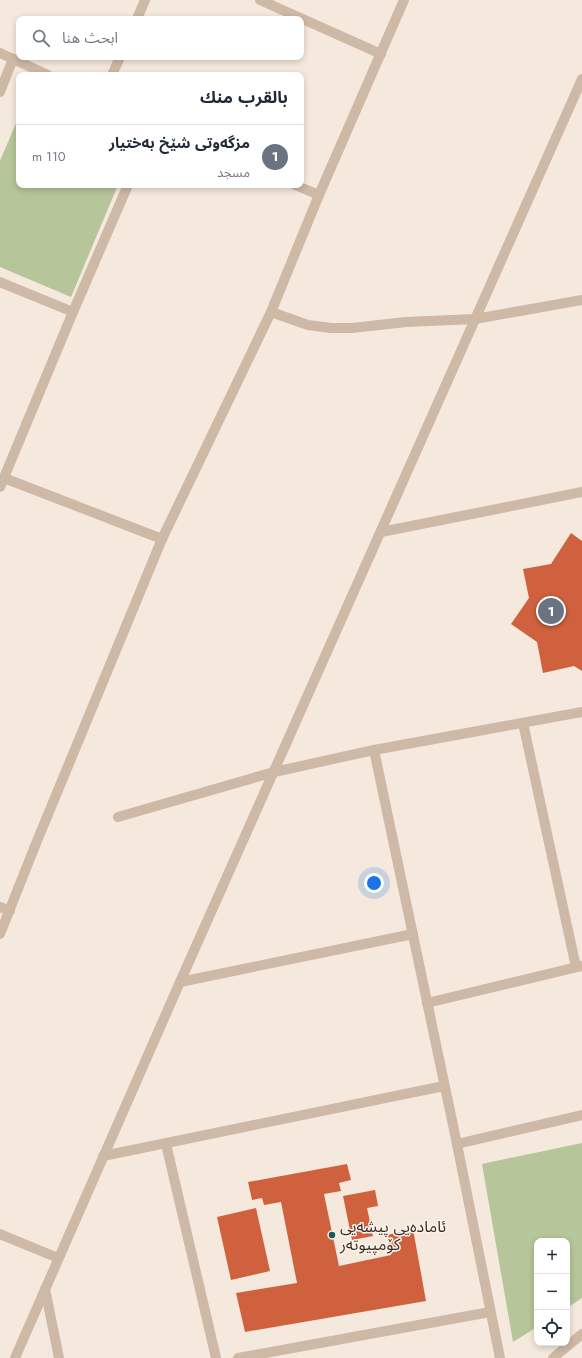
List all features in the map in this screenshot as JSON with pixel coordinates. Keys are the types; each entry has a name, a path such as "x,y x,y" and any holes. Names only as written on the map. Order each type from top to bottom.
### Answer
{"street":[{"path":"138,16 145,0"},
{"path":"260,0 296,16"},
{"path":"0,934 162,539 271,312 319,196 404,0"},
{"path":"304,20 381,54"},
{"path":"0,53 41,72"},
{"path":"0,92 13,59"},
{"path":"113,72 119,60"},
{"path":"15,1358 180,982 582,79"},
{"path":"127,188 2,482 162,539"},
{"path":"302,188 319,196"},
{"path":"0,282 73,312"},
{"path":"271,312 308,325 331,328 366,327 406,322 475,319 582,300"},
{"path":"381,532 582,492"},
{"path":"118,817 274,772 374,750 582,712"},
{"path":"427,1003 579,967 523,723"},
{"path":"374,750 457,1144 500,1358"},
{"path":"0,907 10,911"},
{"path":"180,982 413,934"},
{"path":"103,1156 444,1086"},
{"path":"457,1144 582,1115"},
{"path":"166,1144 216,1358"},
{"path":"0,1234 58,1258"},
{"path":"45,1290 59,1358"},
{"path":"238,1358 490,1312"},
{"path":"553,1358 582,1334"}],"green space":[{"path":"16,123 16,188 117,188 71,297 0,267 0,161"},
{"path":"582,1143 582,1298 570,1306 570,1238 534,1238 534,1329 513,1342 482,1164"}],"building":[{"path":"571,533 582,541 582,671 574,666 543,673 537,642 511,624 529,598 523,569 551,564"},
{"path":"347,1164 351,1180 339,1183 341,1191 324,1194 339,1266 391,1255 387,1235 413,1229 426,1301 245,1332 236,1293 297,1283 281,1202 264,1205 262,1198 252,1200 248,1182"},
{"path":"375,1190 378,1206 367,1208 373,1236 352,1240 343,1196"},
{"path":"256,1208 270,1271 231,1280 217,1217"}],"place":[{"name":"مزگەوتی شێخ بەختیار","path":"551,611"},
{"name":"ئامادەیی پیشەیی کۆمپیوتەر","path":"332,1235"}]}
